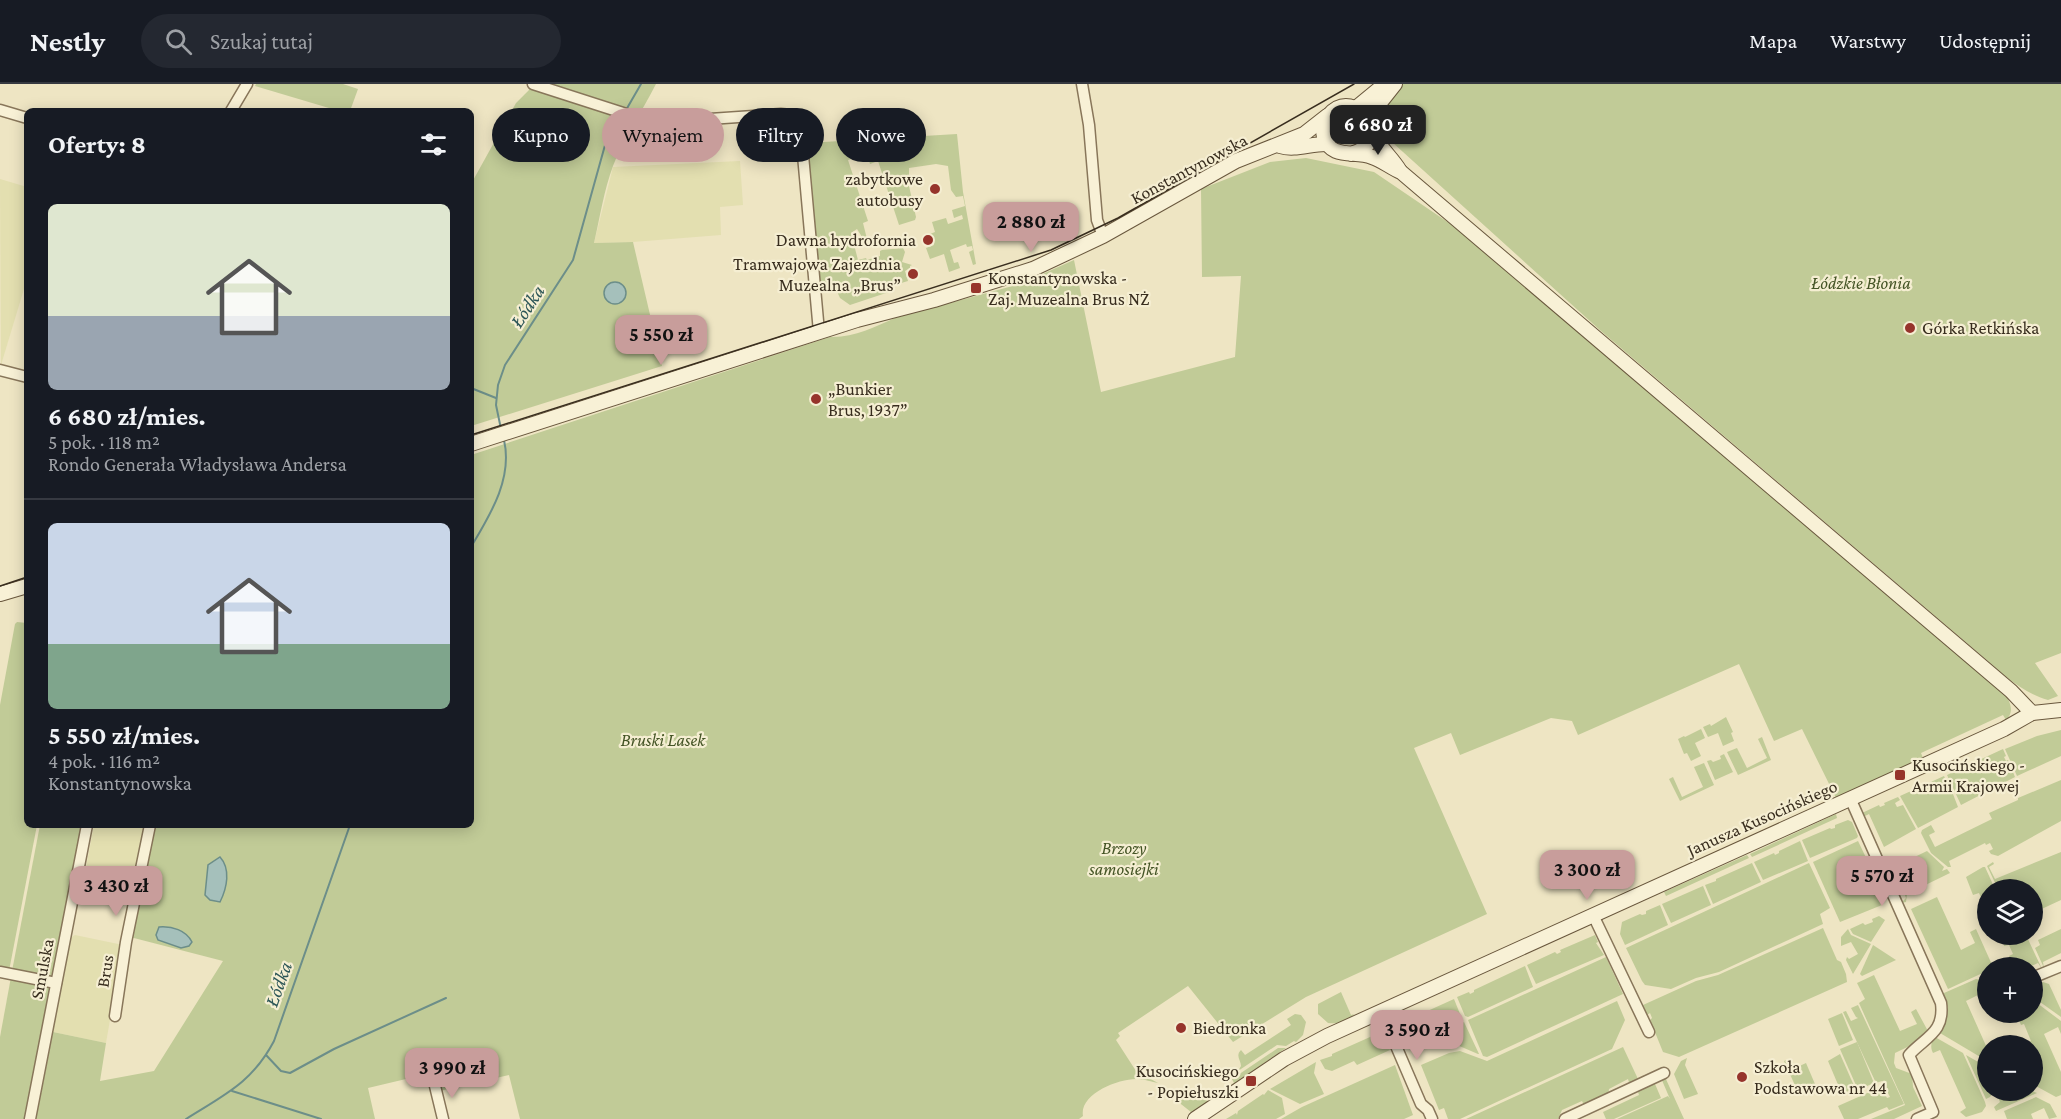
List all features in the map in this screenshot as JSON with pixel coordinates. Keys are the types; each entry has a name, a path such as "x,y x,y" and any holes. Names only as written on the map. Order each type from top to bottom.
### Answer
{"street":[{"path":"233,108 247,84"},
{"path":"533,84 634,118 666,122 788,114 797,120 802,142 819,332"},
{"path":"1082,84 1089,125 1097,220 1103,236"},
{"path":"1356,108 1385,84"},
{"path":"1351,154 1364,147 1369,141 1376,108 1395,84"},
{"path":"1401,172 1394,160 1374,138 1366,115 1356,108 1339,107 1329,114 1323,130 1328,144 1340,153 1363,154 1376,158 1401,172 2011,691 2032,713"},
{"path":"0,110 24,117"},
{"name":"Konstantynowska","path":"477,442 819,332 1017,275 1059,258 1103,236 1236,161 1278,146 1285,140 1311,130 1329,114"},
{"name":"Konstantynowska","path":"1278,146 1287,148 1328,144"},
{"path":"0,370 24,376"},
{"path":"0,594 24,587"},
{"name":"Janusza Kusocińskiego","path":"1195,1119 1298,1051 1381,1011 2004,729 2032,713 2061,710"},
{"path":"1850,798 1941,1003 1943,1015 1935,1031 1927,1041 1909,1055 1933,1112 1917,1119"},
{"name":"Smulska","path":"30,1119 86,828"},
{"name":"Brus","path":"115,1016 128,930 149,828"},
{"path":"1593,915 1649,1032"},
{"path":"2043,973 2061,966"},
{"path":"0,972 57,983"},
{"path":"1381,1011 1421,1104 1428,1110 1432,1119"},
{"path":"1564,1119 1664,1073"},
{"path":"435,1086 443,1119"}],"shaded area":[{"path":"740,162 743,205 720,207 721,235 594,243 613,167"},
{"path":"0,179 24,186 24,289 1,365"},
{"path":"93,828 145,828 134,887 84,878"},
{"path":"75,935 123,945 106,1043 53,1032 70,938"}],"green space":[{"path":"256,84 343,84 358,89 351,108 329,108 255,86"},
{"path":"530,84 656,84 643,108 602,108 602,162 615,162 594,243 633,242 662,366 474,425 474,179 492,146 492,162 590,162 590,108 513,108 529,90"},
{"name":"Łódzkie Błonia","path":"1403,84 2061,84 2061,653 2035,663 2058,696 2048,700 2039,697 2005,676 1601,331 1382,133 1382,111 1392,95"},
{"path":"1357,118 1363,139 1354,142 1332,134 1335,124"},
{"path":"957,134 963,192 976,264 973,265 969,252 973,250 972,246 967,247 966,244 950,250 954,263 958,262 960,268 949,272 944,254 930,259 926,248 934,245 930,234 935,232 932,222 946,218 948,224 963,219 962,215 954,218 952,210 965,206 963,196 956,197 951,190 948,166 936,164 909,168 909,186 916,217 915,220 899,225 878,162 926,162 926,136"},
{"path":"836,141 836,162 849,162 868,221 863,223 867,239 864,240 857,229 851,233 858,260 880,256 882,250 903,248 905,252 902,262 912,265 905,271 908,281 888,287 889,292 850,305 840,298 834,285 820,285 809,162 824,162 824,142"},
{"path":"1306,158 1374,172 1477,242 2005,693 2011,707 2009,717 2006,720 2003,715 1921,753 1923,758 1836,798 1802,729 1774,741 1739,664 1578,735 1572,721 1551,718 1460,755 1451,733 1414,748 1487,914 1306,997 1233,1042 1188,986 1118,1033 1120,1036 1116,1040 1136,1071 1158,1083 1143,1079 1130,1079 1111,1084 1087,1101 1083,1108 1083,1116 1079,1119 520,1119 509,1075 431,1093 427,1074 368,1088 375,1119 36,1119 53,1032 106,1043 100,1081 154,1071 223,961 130,937 152,828 474,828 474,454 830,337 855,334 895,318 1020,284 1074,260 1101,392 1235,357 1241,276 1202,277 1201,189 1270,162"},
{"path":"24,623 24,828 36,828 9,971 0,970 0,705 15,624"},
{"path":"1726,717 1733,732 1731,733 1734,741 1723,746 1718,733 1708,737 1703,727 1710,724 1711,726"},
{"path":"1701,729 1705,738 1695,743 1701,756 1691,761 1687,753 1684,754 1678,739"},
{"path":"2061,730 2061,756 2017,776 2005,749 2037,736"},
{"path":"1762,737 1771,760 1738,775 1727,752 1737,748 1747,768 1767,758 1758,739"},
{"path":"2003,749 2006,756 2004,757 2006,761 2008,760 2015,777 1961,805 1947,775"},
{"path":"1724,754 1733,772 1715,780 1707,761 1713,762 1721,759 1720,756"},
{"path":"1704,763 1714,785 1680,801 1669,779 1673,777 1682,797 1703,787 1694,767"},
{"path":"1944,776 1947,782 1943,784 1946,790 1951,789 1958,807 1918,828 1900,796"},
{"path":"2061,780 2061,821 1998,856 1989,851 1993,849 1990,843 1986,845 1985,843 1949,861 1951,867 1948,867 1931,853 1921,833 1931,825 1935,832 1929,835 1935,847 1992,819 1989,813"},
{"path":"1898,797 1900,800 1895,803 1897,807 1903,805 1916,829 1884,847 1869,814 1863,817 1862,813 1879,805 1880,807 1885,805 1884,803"},
{"path":"1836,814 1837,818 1752,857 1750,854"},
{"path":"1848,820 1852,822 1857,838 1810,858 1802,840 1835,828 1835,825"},
{"path":"39,828 80,828 51,976 38,977 12,971"},
{"path":"1800,841 1808,861 1763,880 1754,862 1774,853 1775,855"},
{"path":"1858,841 1885,901 1882,905 1840,922 1813,862"},
{"path":"1927,851 1944,867 1942,871 1947,869 1950,873 1907,894 1906,902 1901,903 1906,898 1901,885 1894,887 1891,880 1897,877 1892,866"},
{"path":"2061,852 2061,900 2043,908 2043,879 1995,879"},
{"path":"1747,855 1749,858 1666,896 1664,892"},
{"path":"1993,862 1994,864 1989,867 1995,879 1987,866"},
{"path":"1752,863 1761,882 1713,904 1705,885"},
{"path":"1809,863 1830,908 1820,914 1823,924 1719,972 1696,978 1671,989 1645,985 1642,981 1626,948"},
{"path":"1985,867 1990,879 1977,879 1977,894 1973,895 1966,877"},
{"path":"1703,886 1711,905 1671,923 1662,904"},
{"path":"1937,897 1961,950 1975,943 1970,932 1976,929 1977,945 1983,945 1989,957 1977,957 1977,976 1948,989 1911,909"},
{"path":"1660,905 1668,925 1625,945 1620,934 1622,922 1640,914 1646,914 1646,911"},
{"path":"1879,916 1885,920 1871,942 1853,934 1850,929 1863,923 1865,925 1873,922 1872,919"},
{"path":"1823,928 1837,960 1841,962 1847,982 1679,1057 1663,1052 1650,1020 1652,1018 1650,1013 1647,1015 1643,1005 1696,981 1718,975"},
{"path":"1848,929 1851,935 1871,944 1853,974 1846,960 1847,957 1849,959 1858,954 1851,942 1841,946 1841,937"},
{"path":"2061,929 2061,953 2043,962 2043,957 2039,957 2035,948 2043,945 2043,938"},
{"path":"1595,935 1598,942 1596,943 1604,955 1536,984 1527,965 1555,952 1557,954 1561,952 1560,950"},
{"path":"1873,945 1896,960 1862,976 1860,974"},
{"path":"2009,945 2031,945 2036,957 2009,957 2013,954"},
{"path":"1606,957 1623,994 1487,1057 1483,1056 1468,1020"},
{"path":"1525,966 1533,987 1468,1017 1465,1016 1457,997 1469,992 1470,994"},
{"path":"1874,975 1900,1031 1917,1024 1911,1012 1916,1009 1929,1033 1926,1038 1895,1053 1896,1068 1912,1074 1913,1087 1922,1106 1894,1119 1871,1119 1905,1105 1859,1003 1865,999 1857,983"},
{"path":"11,977 50,986 24,1119 0,1119 0,1037"},
{"path":"1977,979 1977,996 1966,1001 1981,1035 1977,1035 1977,1055 1940,1033 1939,1030 1948,1008 1944,993"},
{"path":"2043,982 2049,984 2061,1010 2061,1017 2043,1004"},
{"path":"1341,992 1351,1015 1354,1014 1342,1022 1328,1023 1318,1014 1318,1004"},
{"path":"1454,999 1462,1019 1410,1043 1401,1023"},
{"path":"1617,1001 1625,1020 1612,1049 1460,1119 1448,1119 1444,1108 1439,1110 1421,1065 1449,1053 1460,1051 1487,1061"},
{"path":"1858,1005 1904,1104 1889,1110 1887,1107 1858,1119 1844,1119 1838,1106 1881,1087 1887,1098 1890,1097 1882,1081 1876,1083 1843,1012 1846,1011 1851,1021 1858,1018 1851,1008"},
{"path":"2043,1008 2061,1021 2061,1034 2058,1027 2044,1034 2061,1072 2061,1095 2056,1097 2043,1090 2043,1035 2029,1035 2024,1024 2020,1023 2043,1023"},
{"path":"1842,1013 1853,1040 1839,1046 1828,1019"},
{"path":"1295,1014 1301,1015 1306,1022 1303,1035 1296,1042 1286,1046 1277,1045 1238,1071 1241,1066 1238,1056 1241,1050 1245,1055 1291,1025 1287,1019"},
{"path":"1464,1022 1479,1054 1436,1036"},
{"path":"1379,1033 1385,1046 1388,1045 1390,1050 1357,1065 1354,1061 1332,1071 1325,1069 1320,1060"},
{"path":"1935,1037 1963,1053 1977,1084 1977,1101 1985,1102 1986,1106 1982,1112 1966,1117 1960,1112 1966,1108 1940,1050 1933,1053 1932,1051"},
{"path":"1857,1042 1874,1083 1858,1090 1840,1049"},
{"path":"1623,1047 1638,1082 1630,1086 1628,1079 1609,1089 1608,1096 1585,1107 1582,1101 1562,1110 1558,1119 1466,1119"},
{"path":"1278,1048 1286,1048 1195,1111 1191,1112 1167,1093 1170,1088 1194,1099 1203,1095 1207,1101 1234,1083 1232,1079"},
{"path":"1840,1054 1855,1088 1842,1094 1828,1061"},
{"path":"1966,1055 1977,1061 1977,1079"},
{"path":"1687,1058 1685,1065 1698,1094 1684,1099 1674,1074 1681,1061"},
{"path":"1786,1060 1791,1070 1806,1063 1815,1084 1798,1092 1784,1061"},
{"path":"1316,1062 1314,1073 1324,1094 1300,1104 1270,1089"},
{"path":"1395,1065 1413,1115 1404,1119 1281,1119 1302,1107"},
{"path":"1665,1077 1684,1119 1617,1119 1668,1096 1670,1099 1661,1078"},
{"path":"1651,1083 1655,1084 1661,1098 1614,1119 1606,1119 1603,1112 1639,1095 1637,1089"},
{"path":"1268,1090 1282,1098 1285,1114 1276,1119 1226,1119 1236,1113 1237,1115 1238,1111 1264,1095"},
{"path":"2043,1100 2050,1104 2057,1117 2049,1119 2044,1108 2031,1114 2033,1119 2007,1119 2004,1111 2027,1101"},
{"path":"2019,1101 1996,1111 1994,1107 2000,1102"}],"water":[{"path":"615,282 623,285 626,293 623,301 615,304 607,301 604,293 607,285"},
{"path":"220,857 226,867 227,879 220,902 210,900 205,895 208,865"},
{"path":"159,927 178,930 186,934 192,942 189,946 181,948 158,940 156,935"}],"waterway":[{"name":"Łódka","path":"627,108 641,84"},
{"name":"Łódka","path":"501,429 496,405 498,385 505,365 573,260 602,156"},
{"path":"474,389 496,398"},
{"name":"Łódka","path":"474,542 503,483 506,454 504,440"},
{"name":"Łódka","path":"186,1119 225,1095 247,1078 274,1041 349,828"},
{"path":"266,1055 281,1071 290,1073 334,1049 446,998"},
{"path":"232,1091 321,1119"}],"tram line":[{"path":"474,434 1051,250 1118,218 1354,84"},
{"path":"0,586 24,578"}],"place":[{"name":"zabytkowe autobusy","path":"935,189"},
{"name":"Dawna hydrofornia","path":"928,240"},
{"name":"Tramwajowa Zajezdnia Muzealna „Brus”","path":"913,274"},
{"name":"Konstantynowska - Zaj. Muzealna Brus NŻ","path":"976,288"},
{"name":"Górka Retkińska","path":"1910,328"},
{"name":"„Bunkier Brus, 1937”","path":"816,399"},
{"name":"Kusocińskiego - Armii Krajowej","path":"1900,775"},
{"name":"Biedronka","path":"1181,1028"},
{"name":"Szkoła Podstawowa nr 44","path":"1742,1077"},
{"name":"Kusocińskiego - Popiełuszki","path":"1251,1081"}],"park label":[{"name":"Bruski Lasek","path":"663,740"},
{"name":"Brzozy samosiejki","path":"1124,858"}]}
